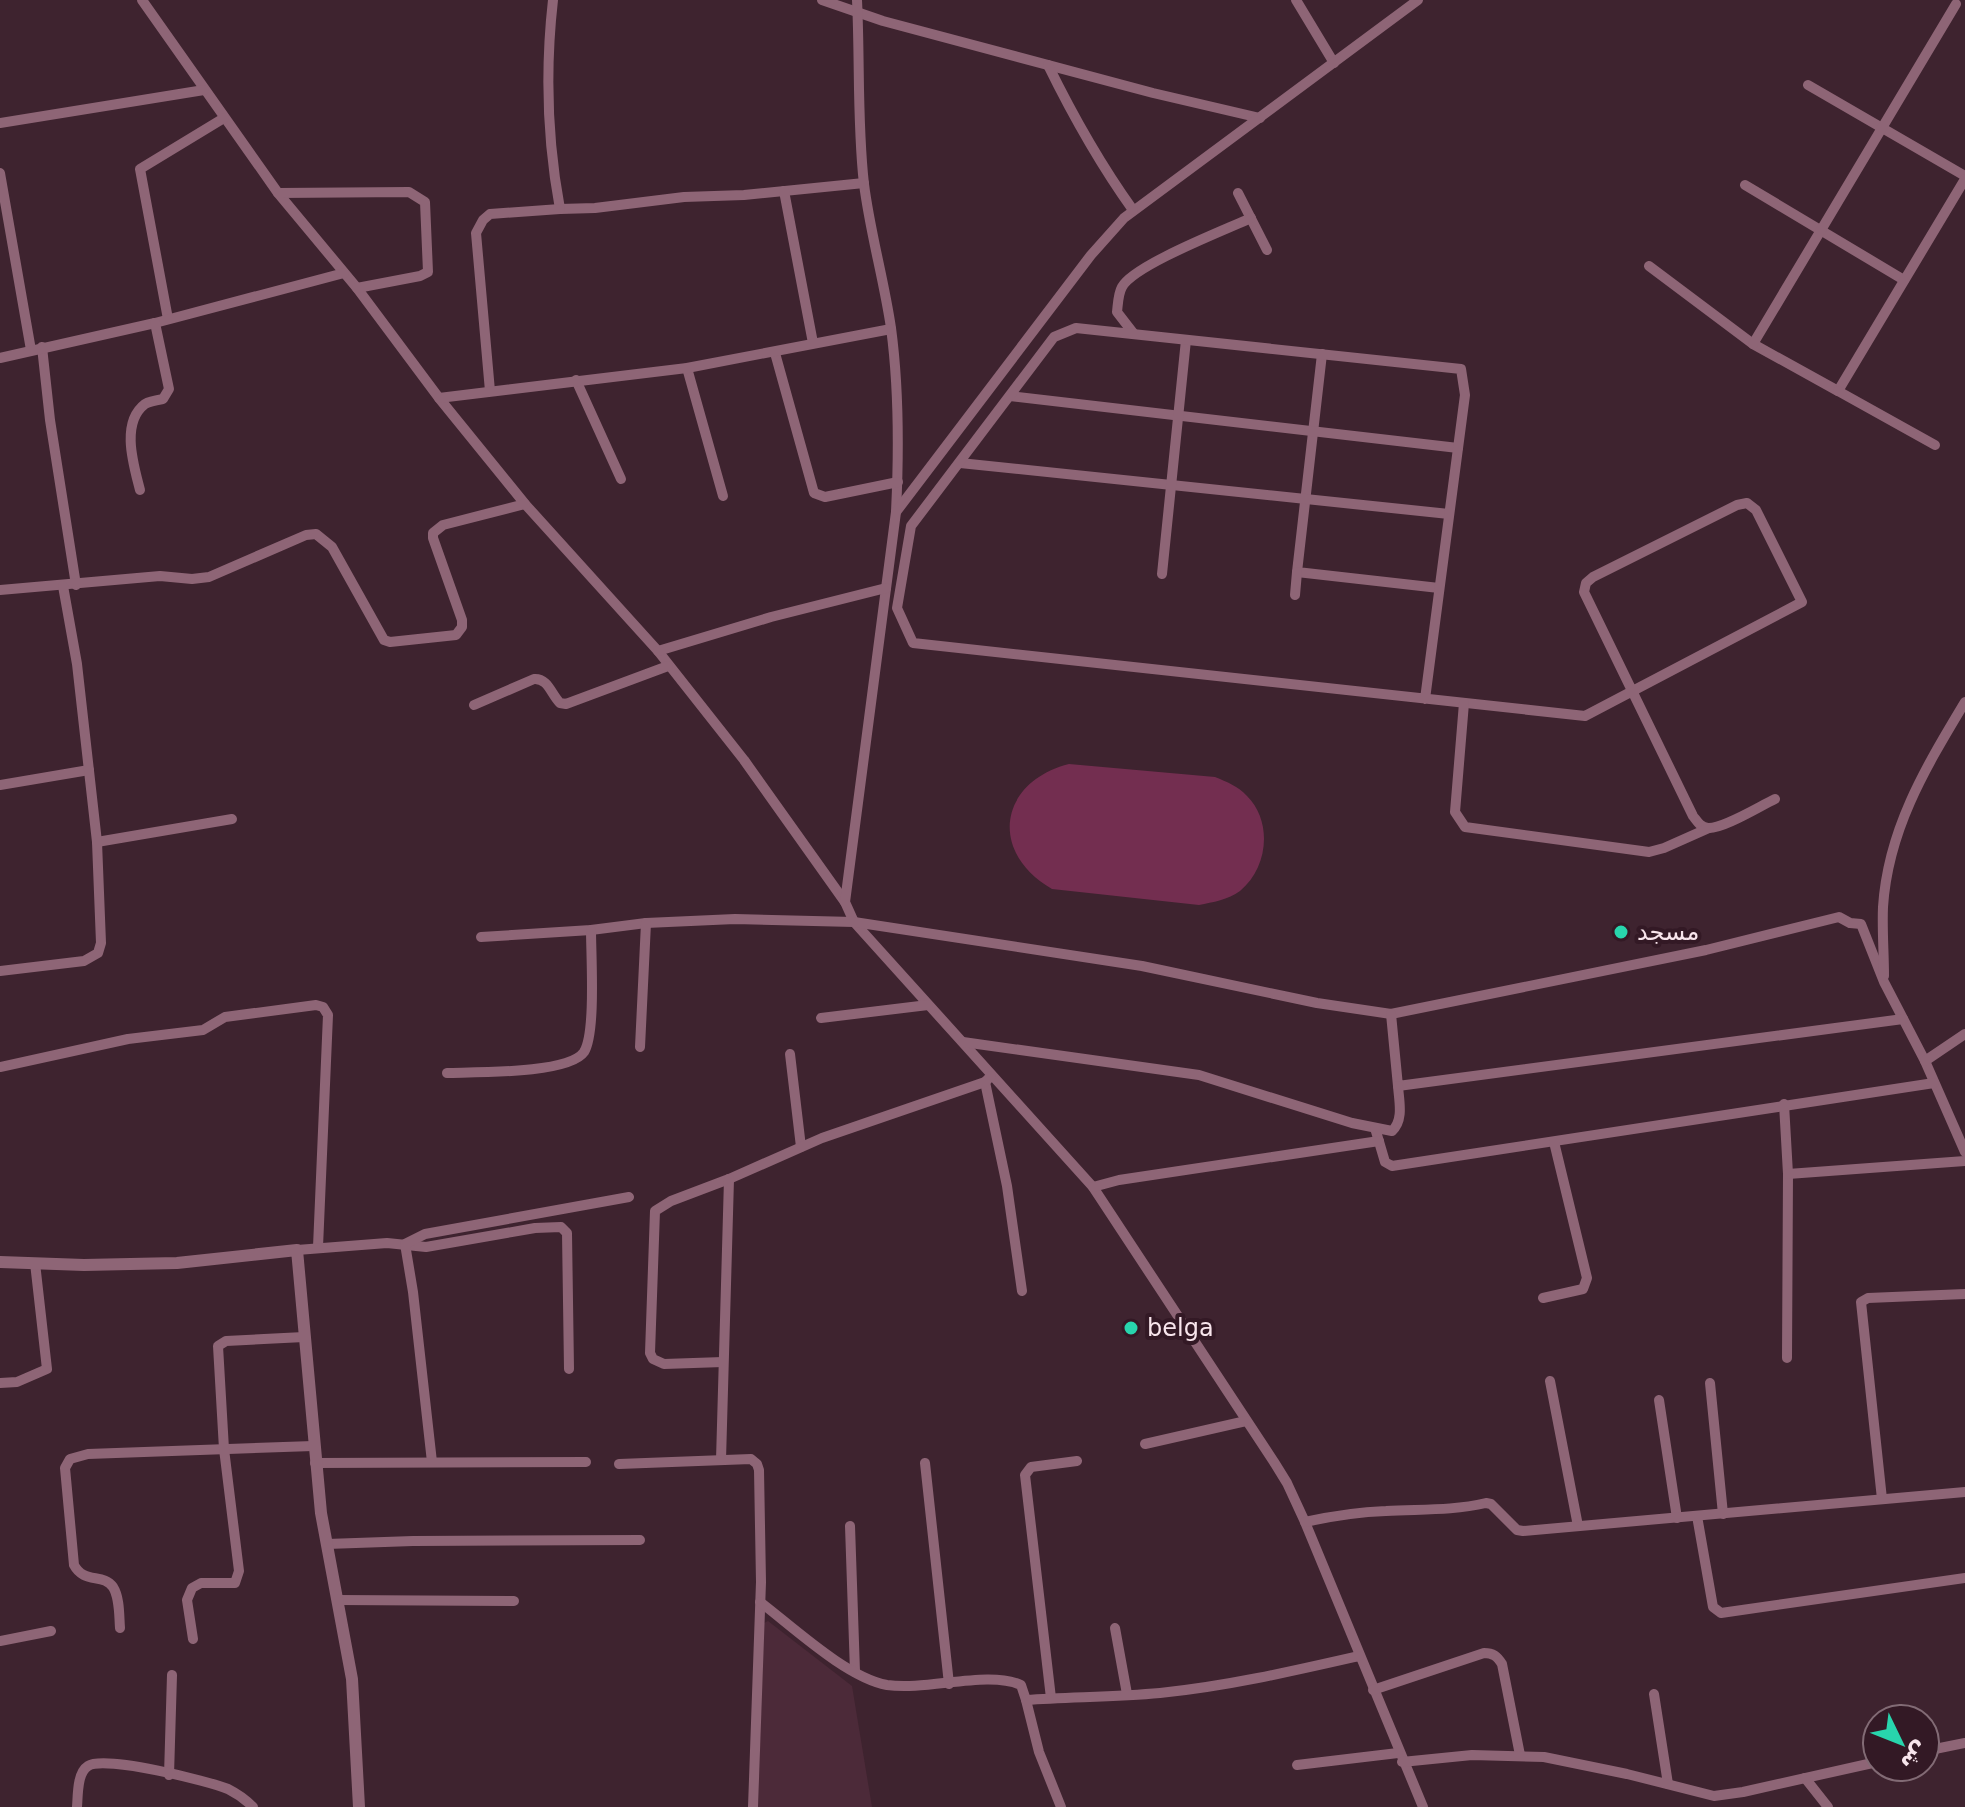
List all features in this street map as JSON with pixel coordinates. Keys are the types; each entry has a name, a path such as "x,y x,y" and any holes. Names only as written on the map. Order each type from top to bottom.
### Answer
{"street":[{"path":"142,0 278,193 357,288 439,398 525,504 658,651 744,760 845,902 854,922 963,1042 988,1079 1093,1187 1287,1483 1423,1807"},
{"path":"553,0 548,40 547,102 550,154 560,209"},
{"path":"822,0 858,14 1260,118"},
{"path":"845,902 898,482 891,329 864,183 857,76 857,0"},
{"path":"1296,0 1334,63"},
{"path":"896,512 1091,255 1133,210 1418,0"},
{"path":"1753,344 1956,4"},
{"path":"1048,65 1106,172 1133,210"},
{"path":"1808,85 1965,177 1838,391"},
{"path":"0,123 204,90"},
{"path":"168,319 140,169 224,118"},
{"path":"0,173 50,420 76,585"},
{"path":"490,391 476,233 490,214 864,183"},
{"path":"1745,185 1904,280"},
{"path":"784,191 813,343"},
{"path":"278,193 409,192 422,199 426,215 428,272 357,288"},
{"path":"1238,193 1267,250"},
{"path":"1092,330 1117,312 1122,287 1131,277 1251,218"},
{"path":"1649,266 1753,344 1935,445"},
{"path":"0,358 155,323 344,273"},
{"path":"1117,312 1134,334"},
{"path":"140,490 130,441 136,417 147,403 163,399 169,389 155,323"},
{"path":"1425,699 1465,395 1461,369 1076,328 1054,337 911,526 897,608 913,643 1425,699 1585,716 1634,692 1802,602 1756,510 1747,503 1737,505 1586,583 1584,592 1634,692 1693,816 1698,824 1709,828"},
{"path":"439,398 687,368 891,329"},
{"path":"1162,574 1186,340"},
{"path":"775,353 814,493 825,497 898,482"},
{"path":"1295,595 1322,354"},
{"path":"687,368 723,496"},
{"path":"576,380 621,479"},
{"path":"1010,396 1458,448"},
{"path":"960,463 1449,514"},
{"path":"0,590 160,576 209,577 306,535 316,534 332,547 384,640 390,642 456,635 462,627 462,620 433,533 443,525 525,504"},
{"path":"1297,572 1439,588"},
{"path":"0,971 84,961 98,953 101,943 97,842 77,664 63,586"},
{"path":"658,651 771,617 886,588"},
{"path":"474,705 540,678 560,703 566,704 668,666"},
{"path":"1884,982 1883,908 1891,853 1913,792 1965,702"},
{"path":"1464,703 1455,812 1465,827 1649,852 1775,799"},
{"path":"0,785 89,770"},
{"path":"97,842 232,819"},
{"path":"481,937 735,919 854,922 1142,966 1317,1003 1391,1014 1706,950 1839,917 1861,924 1884,982 1925,1061 1965,1152"},
{"path":"640,1047 646,923"},
{"path":"447,1073 530,1069 565,1065 577,1060 586,1048 590,1031 591,930"},
{"path":"0,1067 128,1039 203,1030 225,1017 320,1005 328,1015 318,1247"},
{"path":"821,1018 928,1005"},
{"path":"963,1042 1199,1075 1392,1131 1398,1124 1398,1086 1391,1014"},
{"path":"1398,1086 1903,1019"},
{"path":"1925,1061 1965,1034"},
{"path":"790,1054 801,1147"},
{"path":"723,1362 664,1364 653,1359 650,1353 653,1217 659,1207 801,1147 988,1079"},
{"path":"988,1079 1022,1291"},
{"path":"1375,1128 1385,1162 1392,1166 1934,1083"},
{"path":"1784,1104 1788,1174 1787,1358"},
{"path":"1093,1187 1119,1180 1379,1141"},
{"path":"1543,1298 1583,1289 1587,1278 1554,1142"},
{"path":"1788,1174 1965,1161"},
{"path":"721,1460 729,1179"},
{"path":"405,1244 425,1234 629,1197"},
{"path":"0,1262 177,1263 318,1247 387,1243 426,1247 535,1228 561,1227 567,1233 569,1369"},
{"path":"405,1244 432,1462"},
{"path":"297,1250 315,1463 352,1679 359,1807"},
{"path":"0,1383 17,1382 47,1369 35,1263"},
{"path":"1882,1499 1861,1302 1868,1298 1965,1294"},
{"path":"193,1639 187,1600 192,1588 201,1583 235,1583 238,1578 217,1351 220,1343 304,1337"},
{"path":"1550,1381 1578,1526"},
{"path":"1710,1383 1723,1514"},
{"path":"1659,1400 1677,1518"},
{"path":"1145,1444 1246,1421"},
{"path":"120,1628 117,1598 112,1586 82,1575 74,1565 65,1468 67,1462 88,1454 313,1446"},
{"path":"619,1464 751,1459 759,1470 760,1602 753,1807"},
{"path":"1051,1698 1025,1475 1031,1467 1077,1461"},
{"path":"315,1463 586,1462"},
{"path":"925,1463 949,1684"},
{"path":"1305,1522 1341,1514 1435,1511 1486,1503 1491,1504 1517,1530 1965,1492"},
{"path":"1697,1516 1713,1607 1721,1613 1965,1578"},
{"path":"850,1526 855,1672"},
{"path":"327,1544 640,1540"},
{"path":"337,1600 514,1601"},
{"path":"760,1602 855,1672 885,1685 1003,1679 1021,1685 1039,1752 1061,1807"},
{"path":"1115,1628 1127,1694"},
{"path":"0,1641 51,1631"},
{"path":"1373,1690 1491,1653 1502,1664 1520,1755"},
{"path":"1026,1700 1159,1693 1255,1680 1359,1656"},
{"path":"169,1775 172,1675"},
{"path":"1654,1694 1668,1784"},
{"path":"1941,1748 1965,1743"},
{"path":"1297,1765 1400,1757 1520,1755 1570,1761 1714,1796 1861,1766"},
{"path":"77,1807 82,1774 91,1764 139,1766 226,1788 243,1797 253,1807"},
{"path":"1805,1778 1828,1807"}],"shaded area":[{"path":"1069,764 1215,777 1232,785 1247,796 1261,819 1264,845 1257,870 1240,891 1199,905 1052,889 1031,874 1018,856 1011,838 1010,819 1016,802 1028,786 1046,773"},
{"path":"768,1621 852,1686 872,1807 758,1807 764,1623"}],"place":[{"name":"مسجد","path":"1621,932"},
{"name":"belga","path":"1131,1328"}]}
